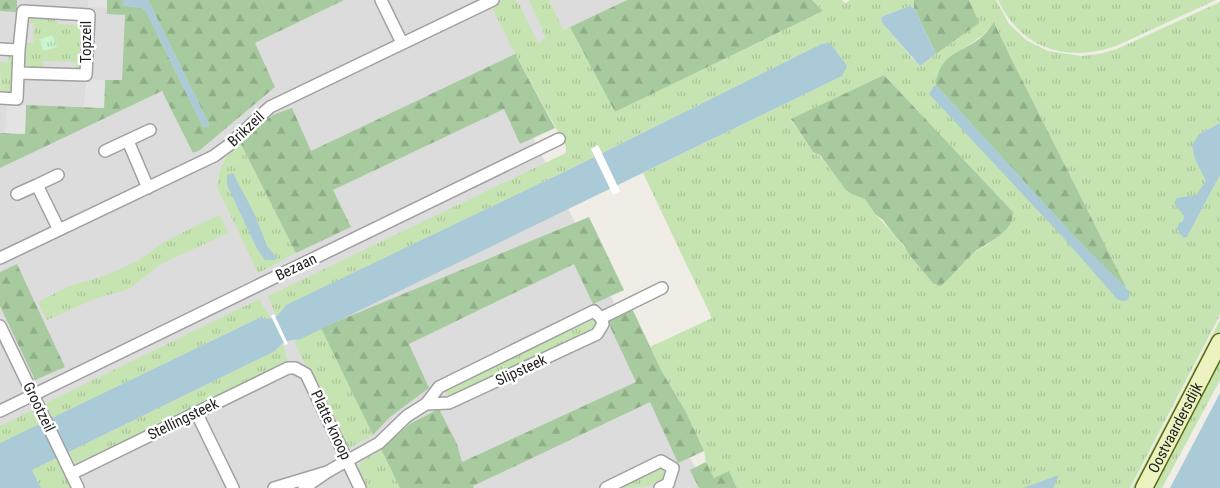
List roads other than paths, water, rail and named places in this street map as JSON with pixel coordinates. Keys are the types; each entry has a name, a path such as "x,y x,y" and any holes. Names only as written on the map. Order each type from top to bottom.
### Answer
{"main road":[{"name":"Oostvaardersdijk","path":"1144,488 1220,342"}],"street":[{"path":"381,0 402,43"},
{"name":"Brikzeil","path":"0,258 214,156 229,145 270,107 493,0"},
{"name":"Topzeil","path":"0,98 17,99 18,73 19,50 23,10 89,15 86,75 18,73"},
{"path":"0,49 19,50"},
{"path":"105,151 150,130"},
{"name":"Bezaan","path":"0,411 559,139"},
{"path":"128,141 148,188"},
{"path":"17,194 58,175"},
{"path":"37,184 59,230"},
{"name":"Slipsteek","path":"601,318 662,288"},
{"name":"Slipsteek","path":"327,472 348,462 378,443 407,416 426,404 439,387 594,311 601,318 603,324 597,334 449,403 426,404"},
{"name":"Grootzeil","path":"0,326 78,488"},
{"name":"Stellingsteek","path":"69,469 288,368 295,368"},
{"name":"Platte knoop","path":"295,368 306,374 360,488"},
{"path":"196,412 233,488"},
{"path":"606,488 662,462 673,468 668,484 660,488"},
{"path":"274,488 327,472"},
{"path":"304,488 327,472"}],"water":[{"path":"122,0 148,0 209,124 208,127 203,127 145,9 122,5"},
{"path":"909,6 914,8 936,54 920,66 882,23 881,17"},
{"path":"830,43 847,66 842,76 301,339 286,342 275,351 32,470 41,488 0,488 0,443 259,318 269,319 276,317 286,305 568,170 821,44"},
{"path":"936,85 1077,239 1130,292 1128,300 1122,301 1117,299 1070,245 929,94"},
{"path":"1220,123 1220,175 1187,237 1183,238 1177,229 1184,216 1174,203 1177,198 1196,195 1206,181 1195,159 1192,145 1199,134"},
{"path":"233,173 255,215 267,246 276,257 275,260 265,260 257,249 227,185 227,175"},
{"path":"1220,393 1220,488 1170,488"},
{"path":"1059,475 1053,488 1023,488"}]}
